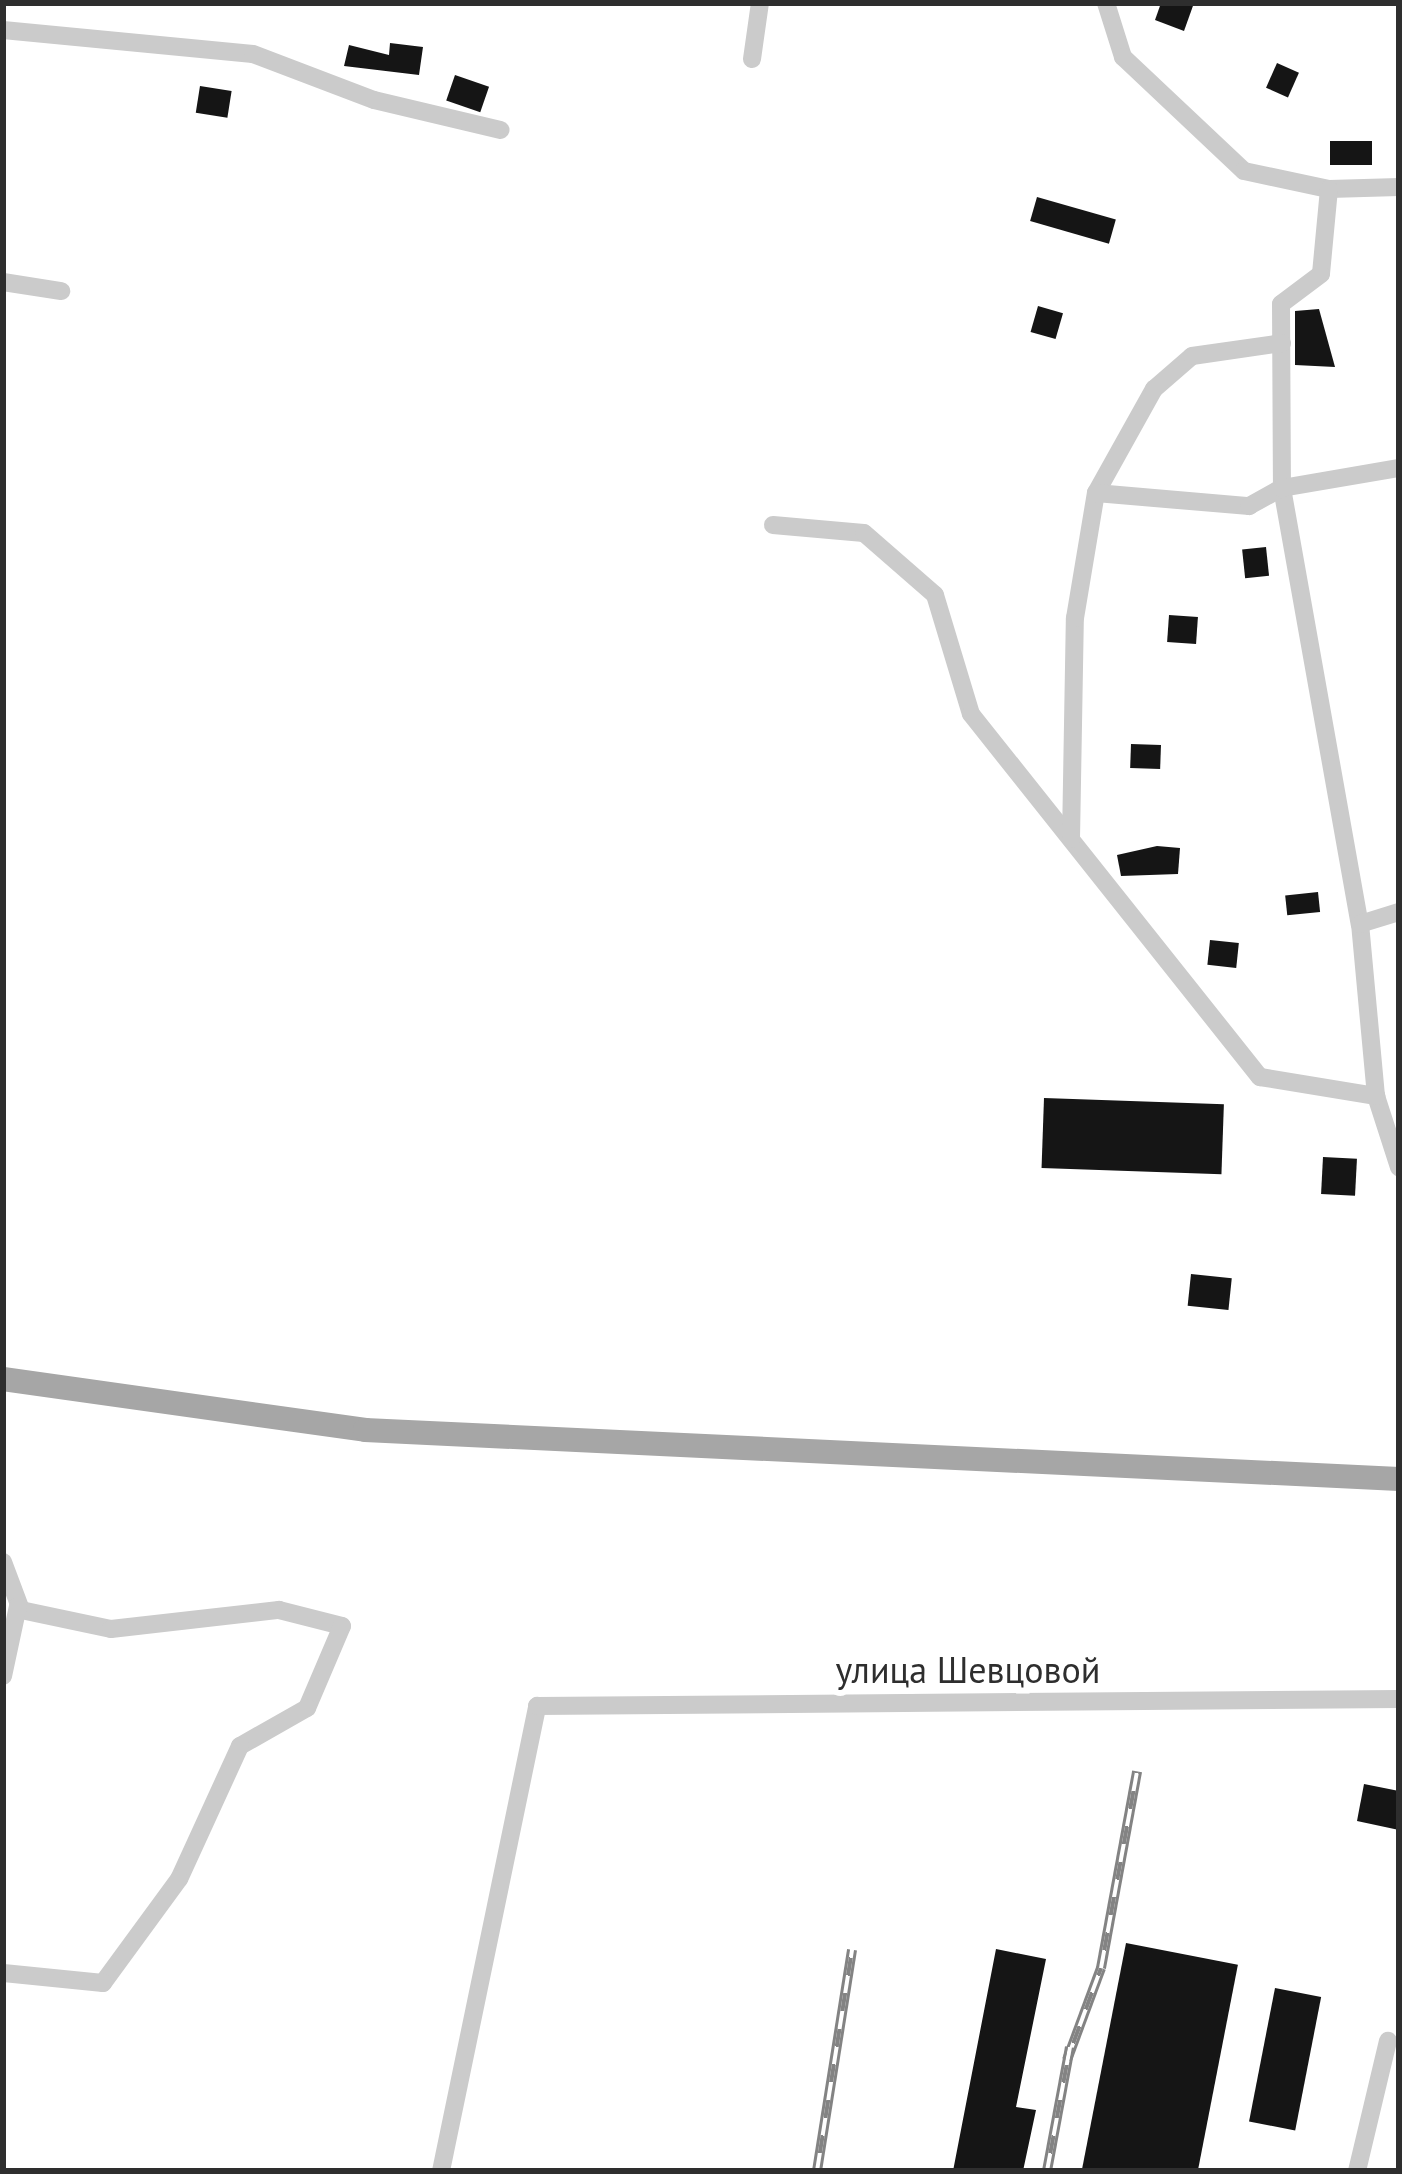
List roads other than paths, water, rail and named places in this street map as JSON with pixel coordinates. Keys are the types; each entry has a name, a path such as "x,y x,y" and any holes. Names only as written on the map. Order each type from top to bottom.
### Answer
{"main road":[{"path":"3,1379 365,1430 1399,1479"}],"street":[{"path":"752,59 760,3"},
{"path":"1106,3 1123,57 1244,171 1329,189 1399,187"},
{"path":"3,30 253,54 374,100 501,130"},
{"path":"1329,189 1321,274 1281,304 1282,488 1360,923 1376,1096 1399,1167"},
{"path":"3,282 61,290"},
{"path":"1071,839 1075,618 1096,493 1154,389 1192,356 1282,343"},
{"path":"1096,493 1249,506 1282,488 1399,468"},
{"path":"773,525 864,533 935,595 971,715 1260,1077 1376,1096"},
{"path":"1360,923 1399,912"},
{"path":"3,1562 18,1606 3,1676"},
{"path":"3,1973 103,1983 179,1879 240,1746 307,1708 342,1626 279,1610 111,1629 18,1606"},
{"name":"улица Шевцовой","path":"441,2171 537,1706 1399,1699"},
{"path":"1357,2171 1388,2041"}],"railway":[{"path":"1067,2060 1101,1968 1137,1771"},
{"path":"817,2171 852,1950"},
{"path":"1047,2171 1070,2047"}]}
